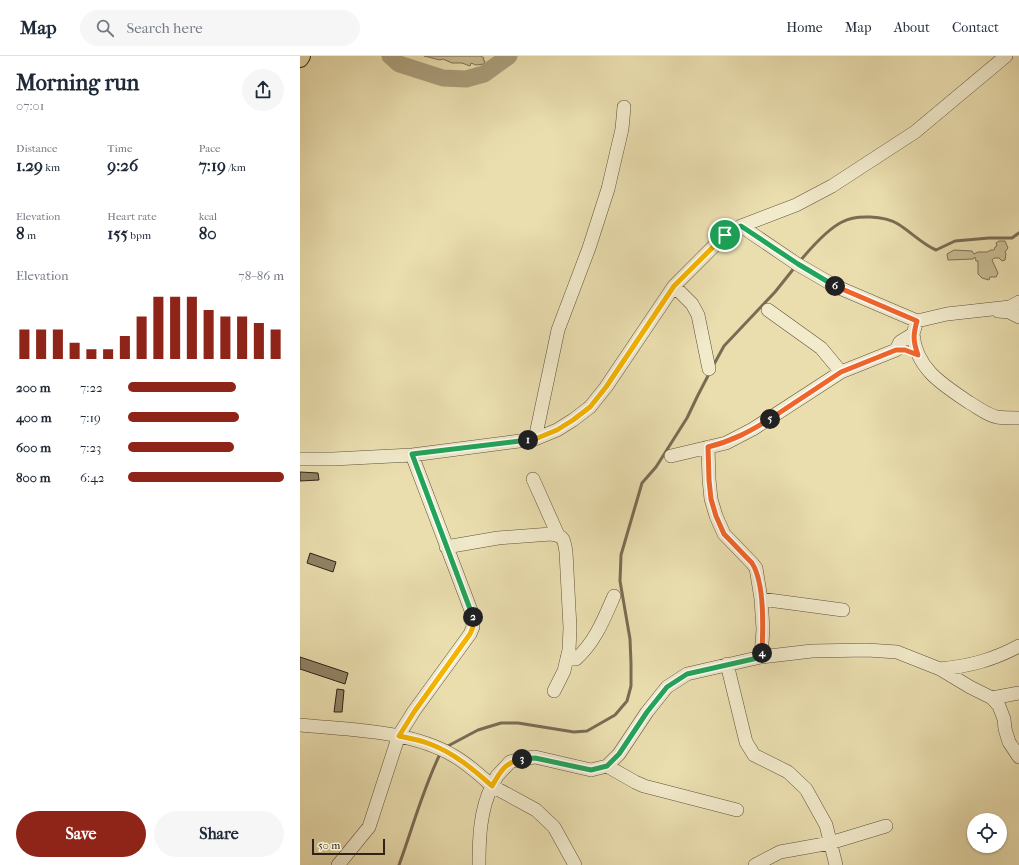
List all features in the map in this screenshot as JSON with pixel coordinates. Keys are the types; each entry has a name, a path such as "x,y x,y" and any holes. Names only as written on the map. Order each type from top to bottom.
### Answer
{"street":[{"path":"300,459 333,459 412,454 535,439 557,430 590,407 606,387 674,286 725,235 741,226 796,205 832,186 915,132 1006,56"},
{"path":"535,439 558,330 608,189 622,129 624,107"},
{"path":"741,226 798,264 835,286 915,327"},
{"path":"674,286 692,304 698,315 709,369"},
{"path":"896,350 900,342 915,327 947,314 992,310 1010,306 1019,302"},
{"path":"768,310 821,348 841,372"},
{"path":"992,310 1010,312 1019,317"},
{"path":"915,327 914,344 918,355 932,376 985,413 996,417 1019,418"},
{"path":"671,456 726,443 753,429 841,372 896,350 905,350 918,355"},
{"path":"708,447 711,499 716,516 724,534 756,568 762,600 762,657"},
{"path":"338,865 369,827 399,736 414,712 470,634 473,627 472,613 412,454"},
{"path":"533,479 558,535 565,542 566,552 570,628 569,650 564,671 554,691"},
{"path":"446,547 498,538 550,534 558,535"},
{"path":"567,658 576,659 583,653 602,626 614,596"},
{"path":"762,600 843,610"},
{"path":"940,668 965,666 994,658 1019,646"},
{"path":"479,865 482,815 486,798 497,776 510,762 520,759 535,758 591,770 607,766 619,754 647,712 667,687 687,674 727,664 762,657 812,651 897,652 940,668 992,698 999,706 1004,719 1009,742 1019,756"},
{"path":"727,664 746,742 754,755 788,772 806,789 826,825 836,865"},
{"path":"992,698 1019,693"},
{"path":"300,725 399,736 430,744 454,756 472,768 492,786 536,810 554,827 575,865"},
{"path":"607,766 634,782 644,786 737,810"},
{"path":"755,865 780,852 830,843 886,826"}],"shaded area":[{"path":"424,56 481,56 485,61 484,64 476,65 471,63 470,66 462,63 452,63 443,59 440,60"},
{"path":"999,241 1005,241 1008,248 1005,252 1005,260 1002,261 999,258 994,258 992,260 998,273 996,277 990,277 989,280 982,278 978,274 978,261 976,261 975,257 973,259 948,260 947,254 954,250 972,251 974,254 978,252 987,252 994,250 997,246 996,243"}],"building":[{"path":"300,472 318,473 319,480 300,481"},
{"path":"310,553 336,562 333,572 307,563"},
{"path":"300,657 348,673 345,684 300,669"},
{"path":"337,689 344,690 342,712 334,712"}],"waterway":[{"path":"390,56 399,64 443,78 466,79 484,74 509,56"},
{"path":"800,261 831,229 848,219 862,217 892,221 903,227 926,245 936,250 955,241 989,238 1012,238 1019,233"},
{"path":"713,366 724,346 775,292 795,267"},
{"path":"446,747 478,730 501,723 518,723 574,732 587,731 615,715 627,701 631,686 631,663 630,639 620,581 621,555 642,483 656,467 687,418 710,372"},
{"path":"399,865 423,794 441,752"}],"route":[{"path":"741,226 798,264 835,286 909,316 917,321 913,334 914,344 918,355 905,350 896,350 841,372 753,429 726,443 708,447 711,499 716,516 724,534 756,568 762,600 762,657 687,674 667,687 647,712 619,754 607,766 591,770 535,758 520,759 510,762 497,776 492,786 472,768 454,756 430,744 399,736 414,712 470,634 473,627 472,613 412,454 535,439 557,430 573,420 590,407 606,387 674,286 725,235 741,226"}]}
